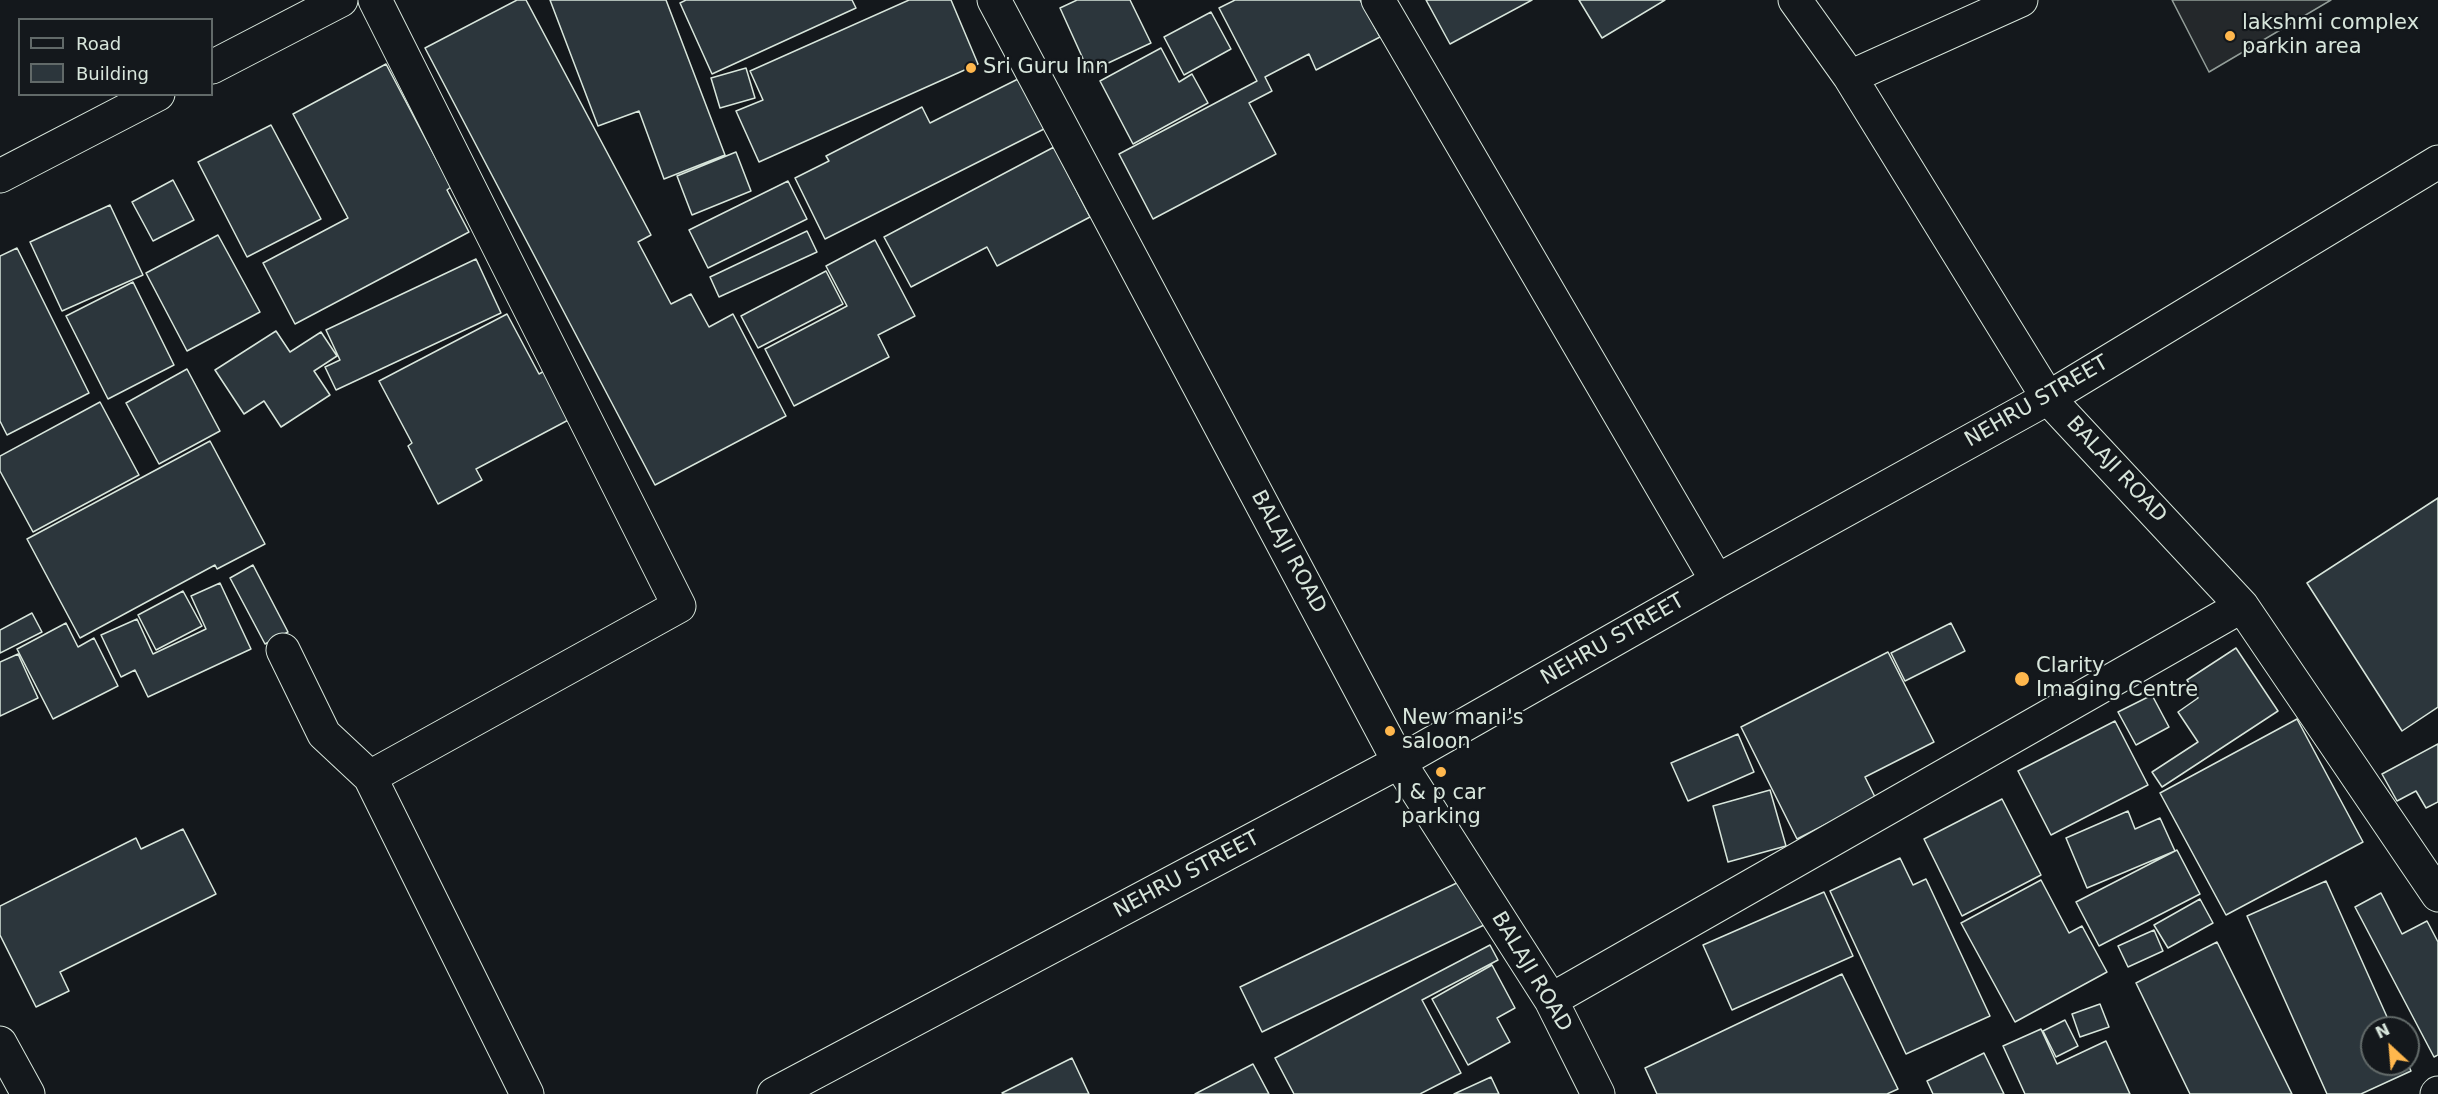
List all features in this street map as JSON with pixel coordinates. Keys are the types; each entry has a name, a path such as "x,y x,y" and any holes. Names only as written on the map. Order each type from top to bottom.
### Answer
{"street":[{"path":"213,66 341,0"},
{"path":"370,777 679,606 375,0"},
{"name":"BALAJI ROAD","path":"994,0 1400,762 1551,1000 1598,1094"},
{"path":"1378,0 1717,581"},
{"name":"BALAJI ROAD","path":"1795,0 1850,77 2048,398 2242,606 2438,895"},
{"path":"1850,77 2021,0"},
{"path":"0,176 154,96"},
{"name":"NEHRU STREET","path":"774,1094 1400,762 1717,581 2048,398 2438,162"},
{"path":"1551,1000 2242,606"},
{"path":"283,650 324,734 370,777 527,1094"},
{"path":"0,1043 28,1094"}],"shaded area":[{"name":"lakshmi complex parkin area","path":"2172,0 2331,0 2209,72"}],"building":[{"path":"517,0 526,0 651,235 638,242 671,304 691,294 709,327 733,314 786,416 655,485 425,48"},
{"path":"550,0 666,0 725,155 664,179 639,111 598,126"},
{"path":"686,0 852,0 856,8 712,74 680,3"},
{"path":"909,0 951,0 978,64 759,162 736,111 763,100 750,71"},
{"path":"1077,0 1130,0 1151,43 1089,72 1060,8"},
{"path":"1235,0 1360,0 1380,37 1316,70 1309,54 1265,77 1272,91 1249,103 1276,154 1153,219 1119,154 1257,81 1219,8"},
{"path":"1426,0 1532,0 1450,44"},
{"path":"1579,0 1665,0 1602,38"},
{"path":"1211,12 1231,49 1184,75 1164,37"},
{"path":"1161,48 1179,82 1192,74 1208,103 1133,144 1100,81"},
{"path":"386,64 451,187 447,190 469,232 295,324 263,263 348,218 293,114"},
{"path":"746,68 755,98 720,108 711,78"},
{"path":"1018,79 1044,129 825,239 795,178 829,161 826,156 922,107 930,123"},
{"path":"271,125 321,219 247,257 198,162"},
{"path":"1054,147 1090,217 997,266 987,247 911,287 884,237"},
{"path":"736,152 751,191 692,215 677,176"},
{"path":"173,180 194,220 153,241 132,202"},
{"path":"788,181 807,219 708,268 689,230"},
{"path":"110,205 143,275 62,311 30,242"},
{"path":"807,231 817,252 719,297 710,277"},
{"path":"218,235 260,312 187,351 146,273"},
{"path":"875,240 915,316 878,335 889,357 794,406 765,349 847,306 826,266"},
{"path":"17,248 89,393 7,435 0,421 0,256"},
{"path":"476,259 501,313 336,390 325,367 340,360 326,330"},
{"path":"826,271 843,304 758,348 741,316"},
{"path":"133,282 174,365 108,399 66,316"},
{"path":"507,314 539,374 548,369 574,417 476,469 482,480 438,504 408,446 412,443 379,381"},
{"path":"276,331 290,352 321,332 337,356 314,371 330,395 281,427 264,401 244,414 215,370"},
{"path":"187,369 220,431 159,464 126,403"},
{"path":"100,402 139,475 33,532 0,471 0,456"},
{"path":"210,441 265,544 217,569 215,565 80,638 27,539"},
{"path":"2438,498 2438,707 2402,731 2307,583"},
{"path":"253,565 288,632 265,644 230,578"},
{"path":"220,583 251,649 148,697 135,670 121,677 101,635 137,619 153,654 206,629 191,596"},
{"path":"183,591 202,626 156,650 138,615"},
{"path":"32,613 42,632 0,653 0,630"},
{"path":"66,623 78,647 94,638 118,686 53,719 17,649"},
{"path":"1951,623 1965,651 1905,681 1891,653"},
{"path":"2236,648 2278,711 2162,787 2152,772 2198,742 2178,712 2198,698 2187,680"},
{"path":"1888,652 1934,742 1865,777 1876,799 1797,839 1741,727"},
{"path":"18,654 38,698 0,716 0,662"},
{"path":"2152,695 2169,727 2136,745 2118,712"},
{"path":"2297,719 2363,842 2226,915 2160,793"},
{"path":"2115,721 2148,785 2051,835 2018,771"},
{"path":"1738,734 1754,772 1688,801 1671,763"},
{"path":"2438,744 2438,802 2426,808 2416,791 2397,801 2382,774"},
{"path":"1770,790 1786,846 1728,862 1713,806"},
{"path":"2002,799 2041,875 1962,916 1924,839"},
{"path":"2128,811 2135,829 2160,818 2175,851 2087,888 2066,838"},
{"path":"183,829 216,894 60,972 69,991 36,1007 0,935 0,906 136,838 141,849"},
{"path":"2177,850 2200,894 2099,946 2076,902"},
{"path":"1900,858 1913,885 1926,879 1990,1016 1906,1054 1830,891"},
{"path":"1463,880 1484,925 1262,1032 1240,987"},
{"path":"2041,880 2069,933 2082,926 2107,972 2015,1022 1961,923"},
{"path":"2326,881 2387,1016 2360,1016 2360,1076 2400,1076 2361,1094 2327,1094 2247,916"},
{"path":"1824,892 1853,956 1732,1010 1703,945"},
{"path":"2381,893 2402,934 2427,921 2438,942 2438,1055 2434,1057 2420,1030 2420,1016 2412,1016 2355,907"},
{"path":"2200,899 2213,923 2168,948 2154,925"},
{"path":"2154,930 2163,951 2128,967 2118,946"},
{"path":"2217,942 2292,1094 2190,1094 2136,983"},
{"path":"1490,945 1498,960 1422,1000 1461,1073 1420,1094 1294,1094 1275,1058"},
{"path":"1492,965 1515,1008 1497,1018 1510,1042 1468,1065 1432,999"},
{"path":"1842,974 1898,1089 1887,1094 1657,1094 1645,1068"},
{"path":"2100,1004 2109,1027 2080,1037 2072,1014"},
{"path":"2065,1020 2078,1046 2056,1057 2043,1031"},
{"path":"2041,1029 2057,1064 2106,1041 2130,1094 2025,1094 2003,1046"},
{"path":"1984,1053 2004,1094 1933,1094 1927,1081"},
{"path":"1072,1058 1089,1094 1002,1093"},
{"path":"1253,1064 1269,1094 1195,1094"},
{"path":"1491,1077 1499,1094 1454,1094"}],"place":[{"name":"lakshmi complex parkin area","path":"2230,36"},
{"name":"Sri Guru Inn","path":"971,68"},
{"name":"Clarity Imaging Centre","path":"2022,679"},
{"name":"New mani's saloon","path":"1390,731"},
{"name":"J & p car parking","path":"1441,772"}]}
